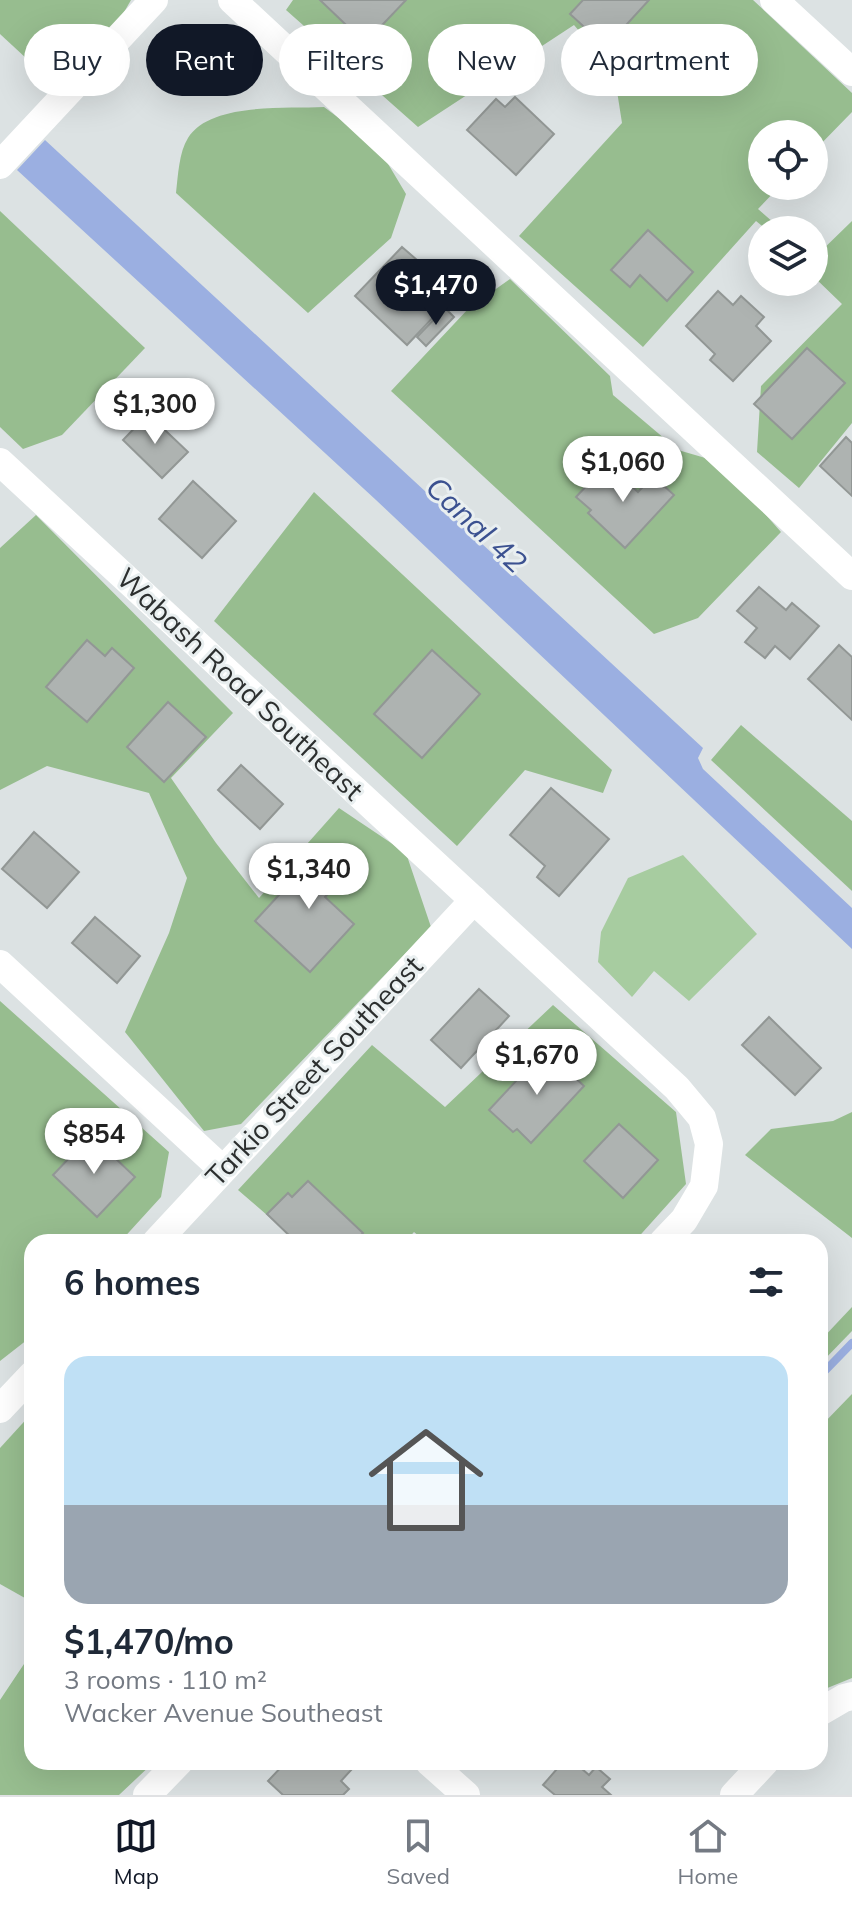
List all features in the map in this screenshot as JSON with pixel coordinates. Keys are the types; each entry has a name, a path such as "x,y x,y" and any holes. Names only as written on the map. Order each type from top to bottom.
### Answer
{"street":[{"path":"0,165 154,0"},
{"path":"232,0 852,576"},
{"path":"774,0 852,72"},
{"name":"Wabash Road Southeast","path":"0,462 677,1088 702,1118 709,1144 704,1186 684,1220 671,1234"},
{"name":"Tarkio Street Southeast","path":"163,1234 474,900"},
{"path":"0,964 222,1169"},
{"path":"0,1409 24,1384"},
{"path":"828,1707 852,1696"},
{"path":"147,1795 171,1770"},
{"path":"438,1770 466,1795"},
{"path":"734,1795 757,1770"}],"green space":[{"path":"0,0 131,0 116,24 24,24 24,56 0,34"},
{"path":"293,0 753,0 852,93 852,112 828,137 828,120 748,120 748,200 767,200 758,209 766,216 748,216 748,230 643,347 519,236 622,123 618,96 758,96 758,24 561,24 561,34 545,44 545,24 428,24 428,96 465,96 418,127 383,96 412,96 412,24 302,24 286,10"},
{"path":"324,107 378,147 406,194 391,238 308,313 176,193 183,150 188,138 199,126 213,118 250,110"},
{"path":"0,211 145,348 62,435 23,449 0,427"},
{"path":"852,221 852,423 799,488 757,452 761,386 842,304 828,290 828,244"},
{"path":"510,279 610,376 613,395 678,450 719,462 781,532 698,618 654,634 391,391 469,308"},
{"path":"314,492 612,770 603,793 525,770 457,846 214,621"},
{"path":"36,515 233,713 171,778 259,898 339,808 406,853 431,927 241,1124 204,1131 125,1032 169,933 187,878 149,793 47,766 0,790 0,548"},
{"path":"741,725 852,821 852,891 711,760"},
{"path":"683,855 757,934 689,1001 654,971 632,997 598,962 601,932 628,878"},
{"path":"0,1001 169,1152 161,1197 127,1234 24,1234 24,1342 0,1361"},
{"path":"553,1005 676,1112 686,1184 641,1234 289,1234 238,1190 372,1045 445,1107"},
{"path":"852,1112 852,1238 745,1155 771,1129 833,1121"},
{"path":"852,1307 852,1331 828,1356 828,1332"},
{"path":"852,1394 852,1678 828,1688 828,1419"},
{"path":"24,1422 24,1598 0,1584 0,1448"},
{"path":"24,1664 24,1770 146,1770 119,1795 0,1795 0,1700"}],"water":[{"path":"45,140 703,748 698,758 703,769 852,908 852,949 376,500 17,170"}],"building":[{"path":"320,0 406,0 383,24 345,24"},
{"path":"583,0 649,0 627,24 581,24 570,14"},
{"path":"515,97 554,134 516,175 467,130 496,99 505,107"},
{"path":"648,230 693,272 667,301 640,275 630,287 611,270"},
{"path":"402,247 417,260 406,271 423,287 435,273 456,293 407,345 355,296"},
{"path":"718,291 733,305 741,296 764,317 756,326 771,341 733,381 710,360 715,354 686,326"},
{"path":"445,308 454,317 426,346 417,337"},
{"path":"807,348 845,383 792,439 754,404"},
{"path":"148,414 188,452 162,478 123,440"},
{"path":"846,437 852,443 852,496 820,466"},
{"path":"607,464 638,492 653,476 674,495 625,548 588,513 591,510 576,497"},
{"path":"193,481 236,521 202,558 159,519"},
{"path":"759,587 786,610 792,603 819,626 790,659 775,646 765,658 745,642 757,628 737,611"},
{"path":"87,640 105,656 112,648 134,668 87,722 46,687"},
{"path":"839,645 852,657 852,720 808,679"},
{"path":"432,650 480,694 422,758 374,714"},
{"path":"168,702 206,737 164,782 127,747"},
{"path":"241,765 283,804 260,829 218,790"},
{"path":"551,788 609,839 559,896 537,877 545,866 510,835"},
{"path":"34,832 79,872 47,908 2,869"},
{"path":"325,845 351,869 325,897 354,924 310,972 255,921"},
{"path":"95,917 140,956 117,983 72,943"},
{"path":"479,989 509,1016 461,1068 431,1040"},
{"path":"769,1017 821,1068 795,1095 742,1045"},
{"path":"545,1050 584,1086 531,1143 517,1129 513,1132 489,1110"},
{"path":"619,1124 658,1160 623,1198 584,1161"},
{"path":"91,1135 135,1177 97,1217 53,1175"},
{"path":"308,1181 363,1233 288,1234 267,1214 288,1193 292,1197"},
{"path":"278,1770 351,1770 341,1781 349,1789 343,1795 283,1795 268,1781"},
{"path":"556,1770 583,1770 589,1775 593,1770 600,1770 610,1779 602,1787 611,1795 555,1795 543,1785"}],"waterway":[{"path":"828,1368 852,1343"}],"water label":[{"name":"Canal 42","path":"476,525"}]}
